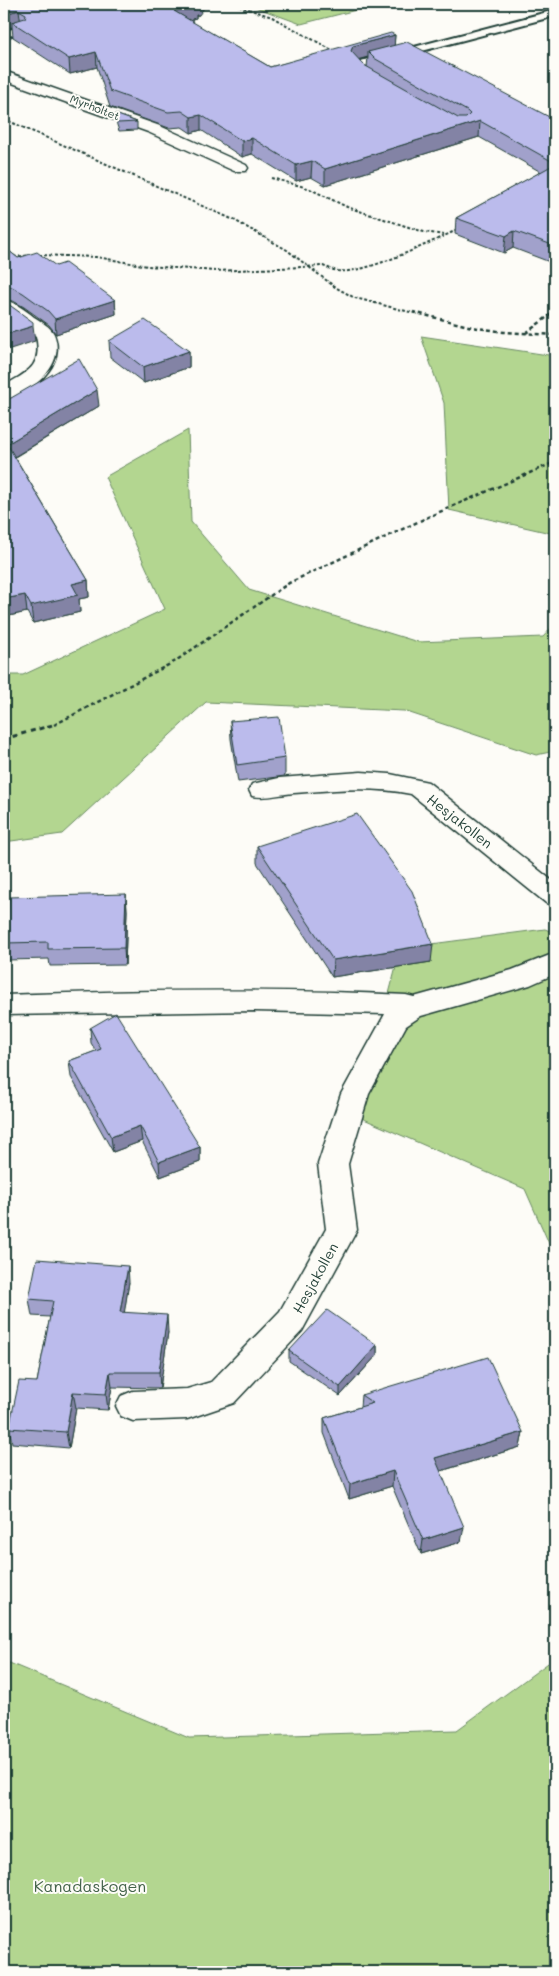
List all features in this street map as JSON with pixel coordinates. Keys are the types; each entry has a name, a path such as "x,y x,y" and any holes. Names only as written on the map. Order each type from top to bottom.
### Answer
{"street":[{"name":"Myrholtet","path":"4,75 154,129 240,168"},
{"path":"4,306 14,309 45,334 48,348 46,363 34,376 4,394"},
{"name":"Hesjakollen","path":"261,790 279,786 361,780 390,782 419,788 555,897"},
{"name":"Hesjakollen","path":"133,1406 187,1404 222,1393 291,1321 342,1230 333,1164 355,1094 396,1019 412,1008 520,978 555,963"},
{"name":"Hesjakollen","path":"4,1006 100,1002 339,1001 412,1008"}],"lane":[{"path":"384,86 368,77 357,65 555,13"},
{"path":"4,34 21,30"}],"path":[{"path":"234,4 286,22 334,51 326,53"},
{"path":"4,119 215,210 282,247 344,293 362,300 472,327 555,335"},
{"path":"240,168 284,183 308,188 347,207 431,234 447,235"},
{"path":"13,257 22,255 96,257 142,265 215,271 323,266 338,271 360,269 463,227"},
{"path":"526,333 555,312"},
{"path":"4,739 52,726 136,683 174,662 289,583 428,517 555,462"}],"green space":[{"path":"247,4 392,4 356,10 301,24"},
{"path":"421,336 555,356 555,534 449,510 444,403"},
{"path":"188,430 191,522 249,590 418,642 543,637 555,624 555,751 536,755 404,711 206,702 62,834 4,842 4,675 23,675 165,609 105,477"},
{"path":"545,929 555,933 555,1257 525,1189 357,1116 401,948"},
{"name":"Kanadaskogen","path":"4,1651 7,1662 189,1738 457,1730 555,1658 555,1972 4,1972"}],"building":[{"path":"4,4 193,4 188,5 192,7 174,11 270,67 391,33 395,35 353,46 351,51 364,65 458,118 466,118 470,114 374,58 368,52 407,42 555,120 555,163 480,121 325,169 312,161 296,165 252,138 242,141 201,115 191,117 182,111 168,112 110,91 96,52 69,59 12,22 25,18 26,14 19,10 4,14"},
{"path":"115,114 137,122 118,123"},
{"path":"555,164 555,246 514,231 506,236 456,218"},
{"path":"4,247 18,258 37,252 56,266 65,263 115,300 55,319 48,311 23,293 4,285"},
{"path":"4,301 33,322 33,326 4,335"},
{"path":"145,320 189,351 143,367 109,341"},
{"path":"79,359 97,390 7,444 88,580 72,584 78,595 31,606 25,595 4,599 4,492 9,491 4,489 4,402"},
{"path":"279,717 285,758 237,765 230,721"},
{"path":"357,814 412,891 433,944 333,960 257,846"},
{"path":"126,894 124,948 48,949 48,942 5,943 9,897"},
{"path":"116,1013 200,1147 159,1162 140,1126 111,1137 69,1061 101,1049 90,1028"},
{"path":"37,1259 128,1266 120,1312 167,1315 159,1372 110,1372 106,1394 73,1392 66,1432 9,1428 19,1381 37,1382 53,1301 29,1299"},
{"path":"327,1310 377,1345 340,1387 289,1351"},
{"path":"488,1357 523,1432 435,1458 464,1527 423,1540 393,1471 350,1484 324,1418 373,1403 361,1395"}]}
